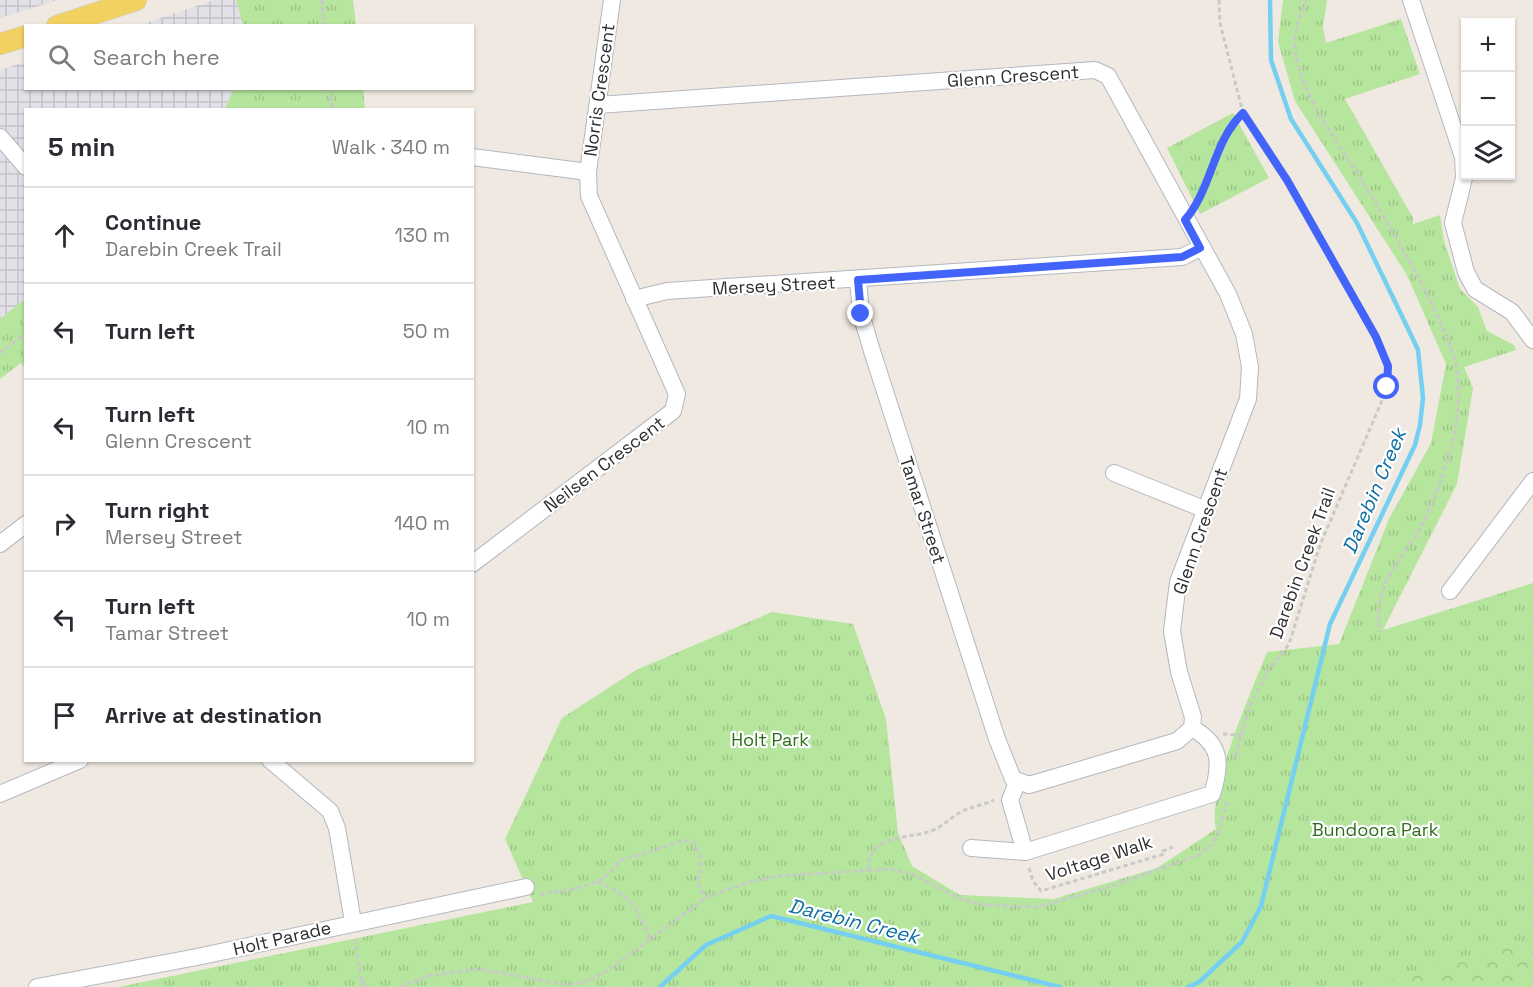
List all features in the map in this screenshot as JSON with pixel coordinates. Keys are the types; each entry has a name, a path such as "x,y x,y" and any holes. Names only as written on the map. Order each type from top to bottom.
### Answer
{"main road":[{"path":"63,24 136,0"},
{"path":"0,44 24,37"}],"street":[{"name":"Norris Crescent","path":"474,157 588,172 612,0"},
{"path":"1411,0 1463,157 1464,178 1453,223 1466,272 1475,289 1512,312 1533,340"},
{"name":"Glenn Crescent","path":"597,105 1095,70 1108,76 1227,294 1244,334 1250,367 1248,399 1178,582 1172,631 1179,672 1193,717 1191,728"},
{"path":"0,137 24,165"},
{"name":"Neilsen Crescent","path":"474,562 673,411 677,394 589,196 588,172"},
{"name":"Mersey Street","path":"634,299 667,291 1182,257 1200,248"},
{"name":"Tamar Street","path":"858,280 861,314 872,351 997,739 1007,767 1017,783"},
{"path":"1114,473 1206,510"},
{"path":"1450,591 1533,481"},
{"path":"0,544 24,526"},
{"path":"971,848 1025,852 1212,794 1216,780 1216,750 1208,737 1191,728 1177,741 1029,785 1017,783 1010,800 1025,852"},
{"path":"0,794 75,762"},
{"path":"272,762 330,810 337,828 353,922"},
{"name":"Holt Parade","path":"37,987 198,957 353,922 530,891"}],"path":[{"path":"322,0 324,24"},
{"name":"Darebin Creek Trail","path":"1219,0 1220,23 1243,113 1287,180 1376,337 1386,357 1389,376 1371,426 1320,545 1289,644 1260,685 1250,706 1233,763"},
{"path":"1306,0 1296,32 1295,46 1305,83 1320,115 1411,267 1446,336 1457,374 1459,393 1448,454 1424,521 1383,588 1378,632"},
{"path":"330,90 332,108"},
{"path":"1185,220 1196,207 1228,133 1243,113"},
{"path":"0,353 24,335"},
{"path":"1218,732 1241,735"},
{"path":"868,870 868,860 878,845 887,840 932,831 963,810 995,800 1000,793"},
{"path":"400,987 428,976 478,969 568,985 589,981 707,897 746,883 778,876 890,869 912,874 961,899 982,905 1038,907 1109,887 1199,855 1212,844 1218,834 1228,793"},
{"path":"530,891 577,888 598,882 613,872 619,861 685,840 694,843 698,852 701,861 696,879 698,887 707,897"},
{"name":"Voltage Walk","path":"1025,852 1033,881 1041,891 1164,854 1163,851 1173,847"},
{"path":"598,882 618,890 637,907 650,939"},
{"path":"353,922 362,987"},
{"path":"362,981 369,987"}],"shaded area":[{"path":"0,0 58,0 0,18"},
{"path":"214,0 236,0 243,24 143,24"},
{"path":"24,62 24,90 233,90 225,108 24,108 24,300 0,319 0,70"}],"green space":[{"path":"236,0 353,0 356,24 243,24"},
{"name":"Bundoora Park","path":"1283,0 1327,0 1323,27 1326,43 1401,19 1420,74 1345,99 1413,218 1413,224 1440,215 1444,241 1460,289 1478,307 1487,331 1514,345 1516,350 1464,367 1473,388 1457,484 1383,630 1533,583 1533,987 119,987 533,902 505,839 562,718 636,670 772,612 853,624 886,719 898,833 912,866 960,895 1054,899 1157,868 1216,829 1215,812 1224,767 1241,716 1267,652 1339,644 1389,519 1431,443 1446,364 1407,275 1295,101 1278,42"},
{"path":"233,90 363,90 365,108 225,108"},
{"path":"1233,113 1269,178 1200,214 1167,148"},
{"path":"24,300 24,367 21,363 0,379 0,319"},
{"path":"1533,938 1533,987 1372,987 1377,985"}],"waterway":[{"name":"Darebin Creek","path":"1188,987 1199,982 1242,942 1261,906 1330,624 1415,445 1423,398 1418,350 1412,337 1357,223 1291,119 1271,60 1270,0"},
{"name":"Darebin Creek","path":"660,987 706,945 771,916 1060,987"}],"route":[{"path":"861,314 858,280 1182,257 1200,248 1185,220 1196,207 1234,121 1243,113 1287,180 1376,337 1388,366 1387,387"}],"park label":[{"name":"Holt Park","path":"770,739"}]}
